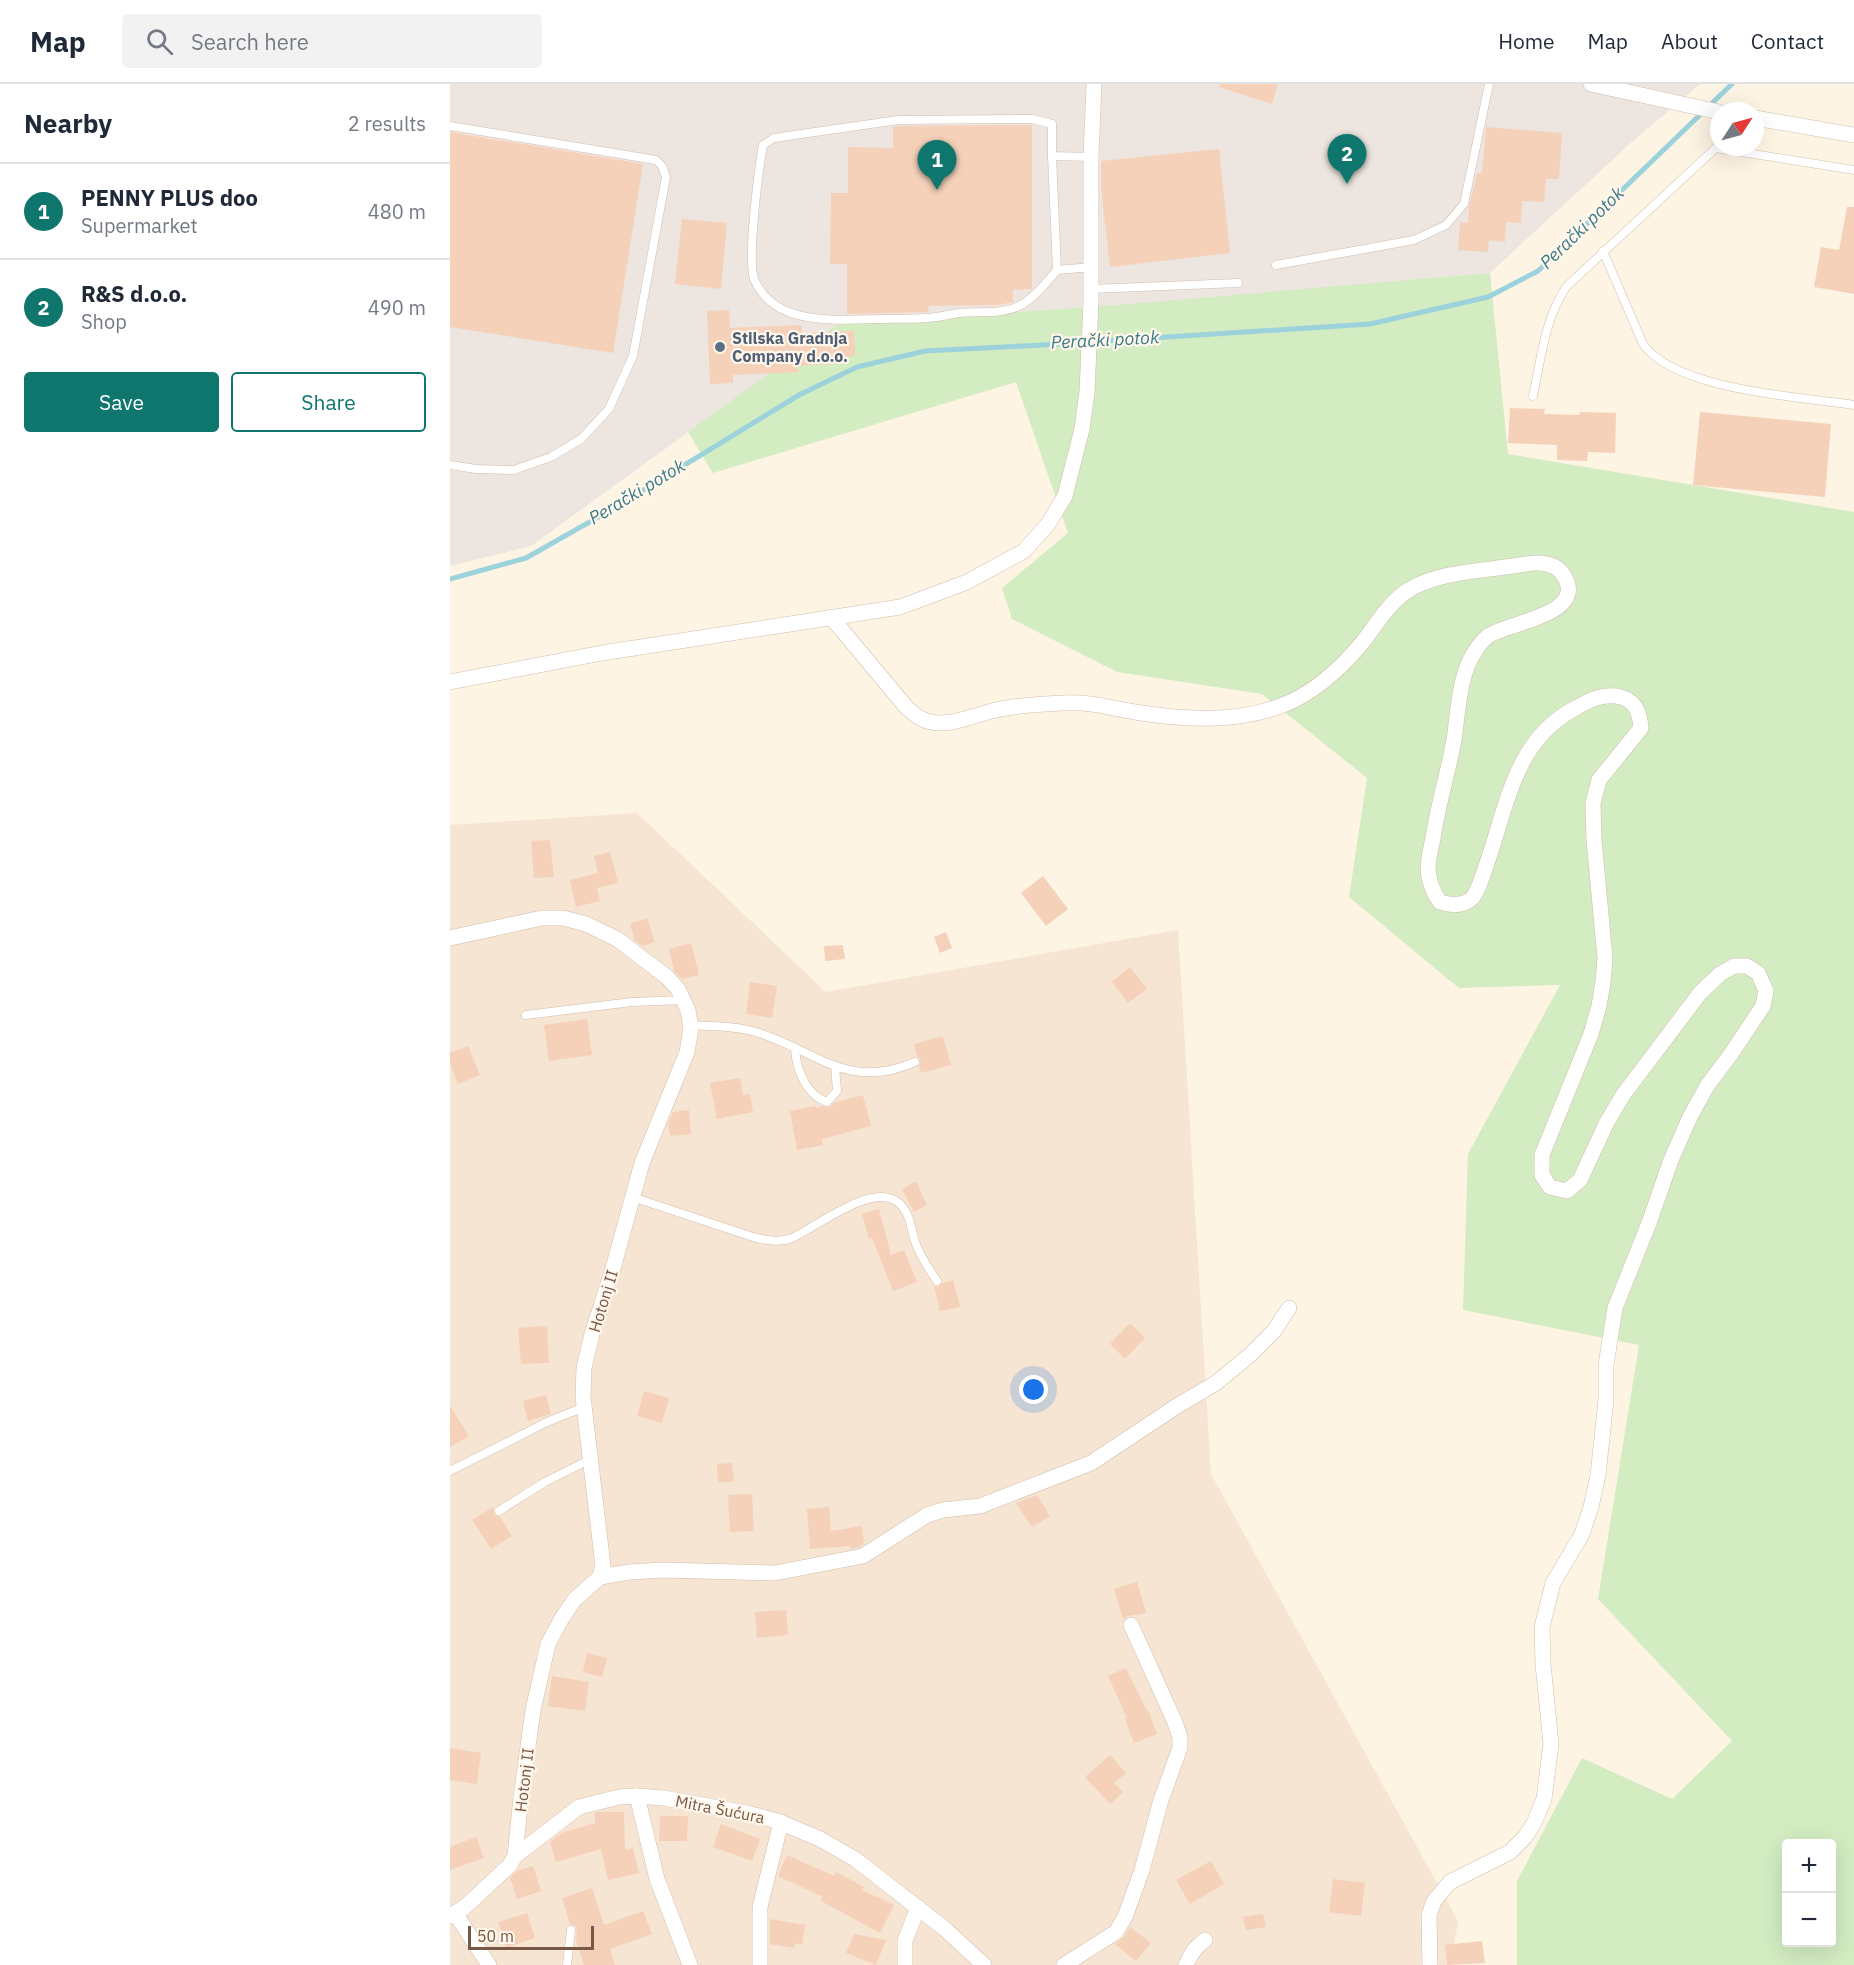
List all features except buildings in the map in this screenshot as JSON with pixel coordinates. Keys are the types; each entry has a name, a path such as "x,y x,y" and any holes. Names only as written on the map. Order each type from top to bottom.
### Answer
{"street":[{"path":"450,682 602,653 900,607 967,582 1024,551 1048,524 1065,496 1082,429 1087,392 1092,267 1091,157 1094,84"},
{"path":"1592,84 1710,110"},
{"path":"1764,120 1854,135"},
{"path":"831,617 907,708 921,719 938,723 963,720 994,710 1025,705 1070,702 1164,716 1233,718 1287,704 1328,678 1349,658 1393,602 1407,591 1425,582 1447,576 1534,562 1551,564 1563,573 1569,586 1566,598 1561,604 1556,609 1511,625 1488,637 1473,653 1458,703 1454,739 1428,866 1431,890 1440,902 1456,906 1471,899 1484,874 1522,761 1533,743 1548,726 1566,713 1602,696 1613,695 1628,699 1639,712 1641,728 1599,780 1593,803 1594,840 1605,958 1604,982 1591,1034 1542,1155 1542,1175 1550,1187 1567,1191 1580,1180 1607,1122 1623,1095 1700,993 1720,974 1734,966 1747,966 1758,974 1766,991 1763,1006 1707,1086 1690,1117 1671,1160 1615,1308 1606,1365 1606,1400 1601,1447 1591,1507 1582,1534 1553,1583 1542,1627 1543,1664 1551,1744 1544,1799 1534,1823 1525,1837 1510,1852 1450,1882 1434,1900 1429,1915 1430,1965"},
{"name":"Hotonj II","path":"450,938 542,918 563,918 586,924 616,939 668,978 678,989 688,1010 690,1025 687,1052 642,1163 584,1368 584,1407 603,1566 600,1577 575,1599 549,1644 533,1710 515,1856"},
{"path":"600,1577 629,1572 664,1570 775,1573 863,1556 927,1515 944,1510 980,1506 1091,1463 1216,1383 1258,1347 1274,1330 1289,1308"},
{"path":"1064,1965 1116,1932 1125,1917 1142,1870 1161,1800 1180,1748 1180,1737 1174,1720 1131,1625"},
{"path":"637,1796 657,1879 690,1965"},
{"name":"Mitra Šućura","path":"453,1914 465,1907 510,1864 515,1856 579,1807 619,1797 664,1798 751,1814 781,1822 820,1839 855,1859 918,1907 984,1965"},
{"path":"760,1965 760,1907 781,1822"},
{"path":"905,1965 905,1941 918,1907"},
{"path":"453,1914 489,1965"},
{"path":"1186,1965 1199,1944 1205,1940"}],"lane":[{"path":"1276,265 1414,240 1446,225 1464,204 1489,84"},
{"path":"1057,270 1052,124 1032,119 898,120 774,138 763,145 758,171 753,279 761,292 781,310 813,318 840,321 919,319 957,313 1006,310 1022,305 1057,270 1092,267"},
{"path":"450,126 656,160 662,166 666,177 633,356 609,409 581,439 551,457 514,470 476,469 450,465"},
{"path":"1533,396 1551,315 1557,300 1567,286 1710,153"},
{"path":"1764,155 1854,170"},
{"path":"1052,156 1091,157"},
{"path":"1604,251 1643,344 1649,354 1660,362 1705,381 1748,390 1854,405"},
{"path":"1091,295 1238,283"},
{"path":"526,1016 632,1002 683,1000"},
{"path":"690,1025 757,1032 835,1066 857,1073 878,1073 899,1069 915,1062"},
{"path":"795,1048 796,1061 807,1085 818,1099 827,1102 837,1091 835,1066"},
{"path":"632,1197 756,1238 776,1241 791,1238 859,1202 876,1197 891,1198 901,1205 908,1217 923,1261 937,1281"},
{"path":"450,1471 547,1422 584,1407"},
{"path":"499,1511 545,1482 591,1460"},
{"path":"567,1965 571,1930"}],"shaded area":[{"path":"450,84 1700,84 1634,140 1490,273 1140,304 836,325 531,546 450,566"},
{"path":"637,813 826,992 1178,930 1211,1474 1458,1921 1451,1965 450,1965 450,825"}],"green space":[{"path":"1490,273 1508,454 1854,512 1854,1965 1517,1965 1517,1881 1582,1758 1672,1799 1732,1741 1598,1599 1639,1345 1463,1310 1468,1154 1560,985 1459,988 1349,897 1367,778 1262,694 1117,672 1012,619 1002,588 1068,533 1016,382 713,473 688,432 836,325 1105,306"}],"waterway":[{"name":"Perački potok","path":"450,579 526,558 616,507 799,395 857,367 925,351 1370,324 1488,297 1538,271 1732,84"}],"place":[{"name":"R&S d.o.o.","path":"1347,184"},
{"name":"PENNY PLUS doo","path":"937,190"},
{"name":"Stilska Gradnja Company d.o.o.","path":"720,347"}]}
